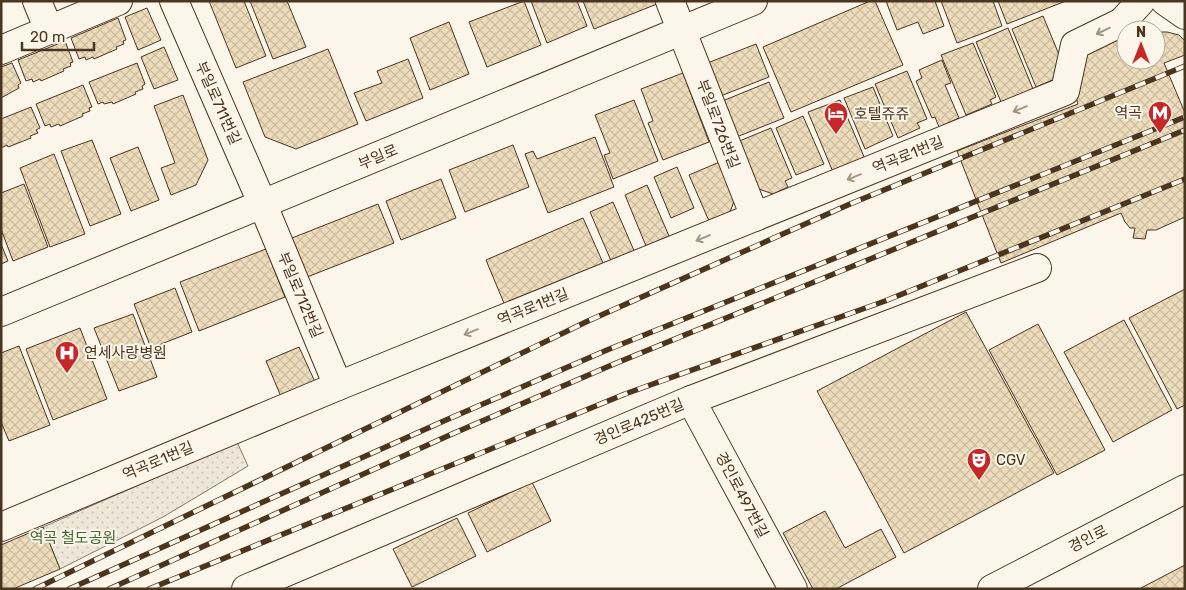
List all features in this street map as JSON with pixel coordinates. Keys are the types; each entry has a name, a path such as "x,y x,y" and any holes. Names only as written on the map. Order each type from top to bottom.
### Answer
{"street":[{"path":"37,1 49,30"},
{"path":"1,50 118,1"},
{"name":"부일로711번길","path":"174,1 263,205"},
{"name":"부일로726번길","path":"670,1 755,217"},
{"name":"부일로","path":"1,312 753,1"},
{"name":"역곡로1번길","path":"1,526 338,386 1066,91 1075,44 1122,22 1141,1"},
{"path":"1165,1 1185,15"},
{"name":"부일로712번길","path":"263,205 338,386"},
{"name":"경인로425번길","path":"246,589 691,400 1037,268"},
{"name":"경인로497번길","path":"691,400 793,589"},
{"name":"경인로","path":"992,589 1185,488"}],"green space":[{"name":"역곡 철도공원","path":"237,442 248,466 163,517 60,569 43,527"}],"building":[{"path":"209,1 244,1 266,56 236,68"},
{"path":"250,1 287,1 306,47 273,59"},
{"path":"524,1 541,45 487,67 469,22"},
{"path":"531,1 577,1 587,26 547,43"},
{"path":"583,1 656,1 657,4 594,29"},
{"path":"870,1 875,1 903,65 791,112 763,47"},
{"path":"886,1 935,1 944,26 923,34 918,22 897,30"},
{"path":"941,1 993,1 1002,26 957,43"},
{"path":"998,1 1066,1 1007,24"},
{"path":"147,8 161,40 138,50 125,17"},
{"path":"1043,16 1067,74 1036,87 1012,29"},
{"path":"118,18 126,40 123,41 124,44 94,59 93,57 86,60 85,57 79,59 71,38"},
{"path":"449,22 469,74 430,90 410,38"},
{"path":"1008,28 1033,89 1001,102 976,42"},
{"path":"1166,32 1179,35 1185,41 1185,55 1166,62"},
{"path":"1116,36 1116,70 1166,70 1166,68 1185,113 1185,217 1156,230 1147,230 1145,239 1133,238 1135,228 1130,228 1121,213 1001,263 957,151 1078,104 1074,91 1077,58"},
{"path":"65,41 73,62 70,63 71,66 41,81 40,79 33,82 32,79 26,81 18,60"},
{"path":"973,43 996,97 990,100 992,104 966,115 941,55"},
{"path":"756,44 769,77 718,97 705,64"},
{"path":"164,47 178,80 154,89 141,57"},
{"path":"328,49 358,124 296,149 265,137 243,82"},
{"path":"408,59 423,98 366,121 354,93 382,83 377,71"},
{"path":"942,60 951,83 945,85 959,118 939,127 935,117 932,118 916,81 922,78 919,70"},
{"path":"12,63 21,83 18,85 19,88 1,98 1,67"},
{"path":"137,63 145,84 142,86 143,89 113,104 112,102 104,104 103,102 98,104 89,82"},
{"path":"907,71 927,119 917,123 920,128 898,138 875,84"},
{"path":"683,73 709,142 663,160 648,123 653,121 641,89"},
{"path":"769,82 784,118 734,138 720,102"},
{"path":"83,85 92,107 89,108 90,111 60,126 59,124 51,127 50,124 45,126 36,104"},
{"path":"873,87 893,136 865,149 844,98"},
{"path":"183,95 208,160 196,185 171,195 161,168 175,163 154,106"},
{"path":"634,100 658,161 613,179 604,155 610,153 595,115"},
{"name":"호텔쥬쥬","path":"840,100 865,159 833,172 808,112"},
{"path":"31,107 40,128 36,130 38,133 30,136 31,138 1,148 1,119"},
{"path":"803,116 824,164 796,175 776,128"},
{"path":"771,128 792,178 785,181 788,187 773,194 756,188 737,142"},
{"path":"595,137 614,187 548,213 525,154 533,151 537,159"},
{"path":"92,140 121,214 90,226 61,151"},
{"path":"513,145 529,187 465,212 449,170"},
{"path":"138,147 159,200 131,211 110,158"},
{"path":"54,154 85,234 50,247 20,168"},
{"path":"722,161 736,196 730,212 709,221 689,175"},
{"path":"677,167 694,208 671,218 654,177"},
{"path":"441,179 456,218 401,240 386,201"},
{"path":"24,184 48,247 13,261 1,229 1,193"},
{"path":"647,185 669,236 646,246 625,195"},
{"path":"613,202 635,253 612,263 590,212"},
{"path":"378,204 394,243 307,277 292,238"},
{"path":"583,218 604,265 506,308 486,260"},
{"path":"1,244 8,261 1,264"},
{"path":"266,249 285,297 199,331 180,282"},
{"path":"175,288 192,332 151,348 134,304"},
{"path":"1185,289 1185,405 1177,409 1129,318"},
{"path":"966,312 1054,473 904,553 817,391"},
{"path":"133,314 157,377 119,391 94,328"},
{"path":"1124,320 1172,410 1113,442 1064,352"},
{"path":"1038,324 1105,450 1057,475 989,350"},
{"name":"연세사랑병원","path":"80,328 107,399 53,420 26,349"},
{"path":"19,346 50,425 9,441 1,422 1,353"},
{"path":"299,347 316,384 282,399 266,361"},
{"path":"532,482 551,521 487,552 468,513"},
{"path":"825,511 845,548 881,529 896,557 836,589 813,589 783,533"},
{"path":"457,518 476,556 412,587 393,549"},
{"path":"43,527 60,569 13,589 1,589 1,545"},
{"path":"1185,565 1185,589 1141,588"}],"railway":[{"path":"35,589 588,321 850,204 1185,66"},
{"path":"69,589 607,350 1185,117"},
{"path":"109,589 452,434 614,364 1185,130"},
{"path":"149,589 625,394 885,301 1185,179"}],"place":[{"name":"역곡","path":"1160,134"},
{"name":"호텔쥬쥬","path":"836,135"},
{"name":"연세사랑병원","path":"67,374"},
{"name":"CGV","path":"979,481"}]}
